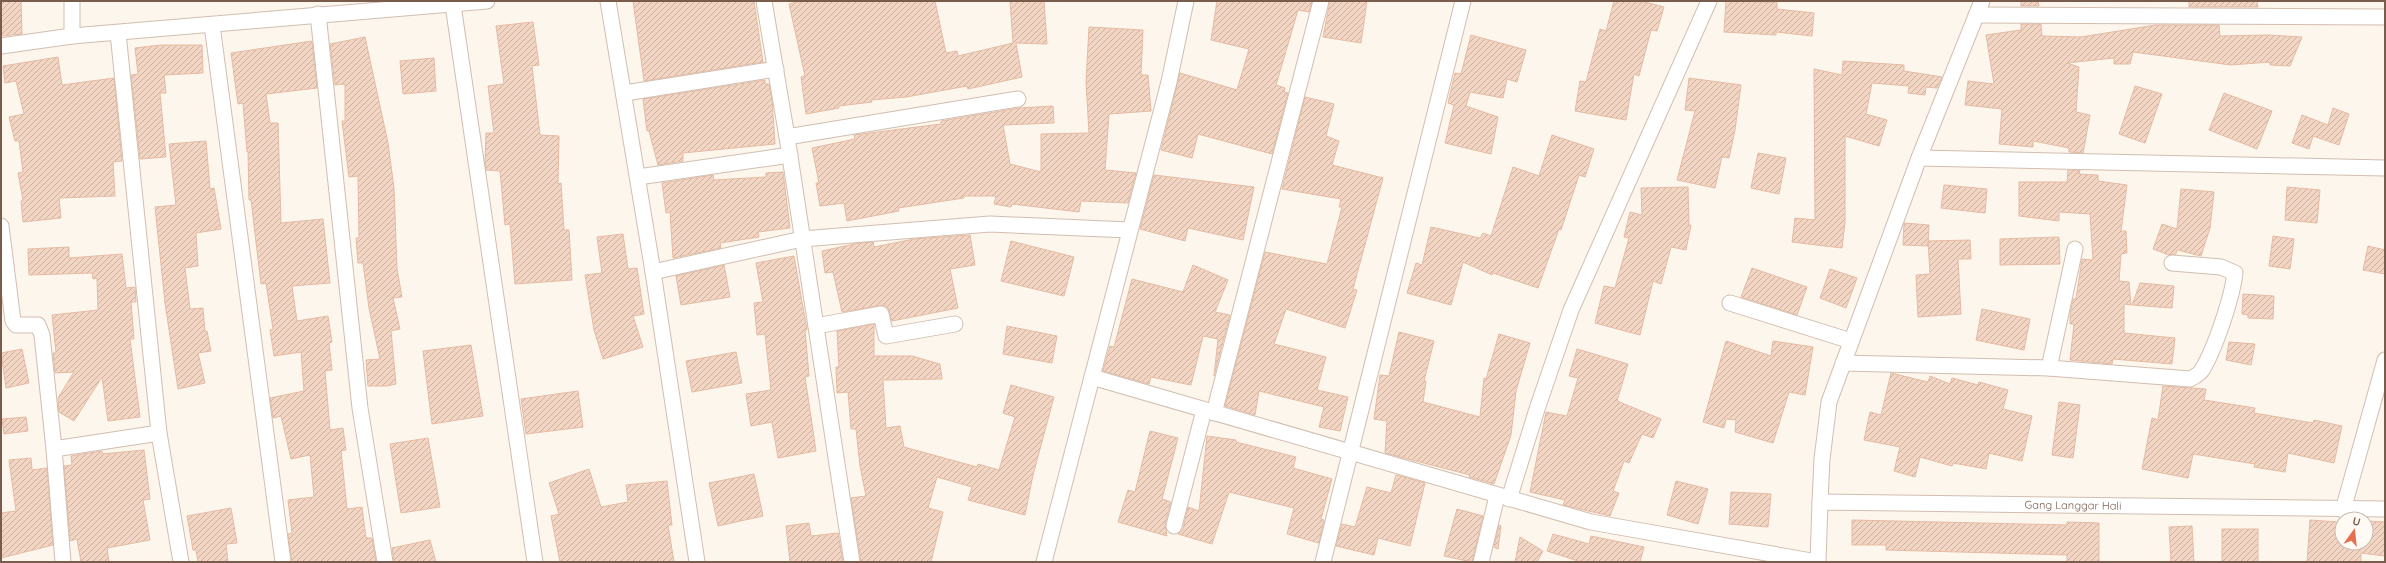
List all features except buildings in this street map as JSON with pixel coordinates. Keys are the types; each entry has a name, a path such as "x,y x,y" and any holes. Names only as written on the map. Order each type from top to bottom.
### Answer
{"street":[{"path":"72,1 72,36"},
{"path":"1,46 72,36 318,14 487,1"},
{"path":"608,1 625,93 697,562"},
{"path":"764,1 788,137 802,239 852,562"},
{"path":"1044,562 1168,82 1186,1"},
{"path":"1174,526 1209,412 1321,1"},
{"path":"1323,562 1352,454 1463,1"},
{"path":"1481,562 1503,497 1538,406 1571,310 1709,1"},
{"path":"1092,377 1352,454 1591,522 1817,562 1822,459 1829,402 1919,158 1982,1"},
{"path":"459,3 535,562"},
{"path":"318,14 360,408 385,562"},
{"path":"1976,16 2385,17"},
{"path":"212,24 283,562"},
{"path":"118,33 159,433 181,562"},
{"path":"625,93 776,69"},
{"path":"788,137 1018,99"},
{"path":"638,177 790,155"},
{"path":"1919,158 2385,168"},
{"path":"653,272 802,239 990,224 1129,230"},
{"path":"1,226 13,321 16,325 20,326 38,325 42,335 54,449 63,562"},
{"path":"2049,368 2075,250"},
{"path":"1844,363 2049,368 2190,379 2201,372 2233,286 2234,273 2221,267 2172,263"},
{"path":"1730,303 1852,341"},
{"path":"816,326 882,314 886,336 955,324"},
{"path":"2343,510 2385,360"},
{"path":"54,449 159,433"},
{"name":"Gang Langgar Hali","path":"1820,502 2343,510 2385,509"}]}
